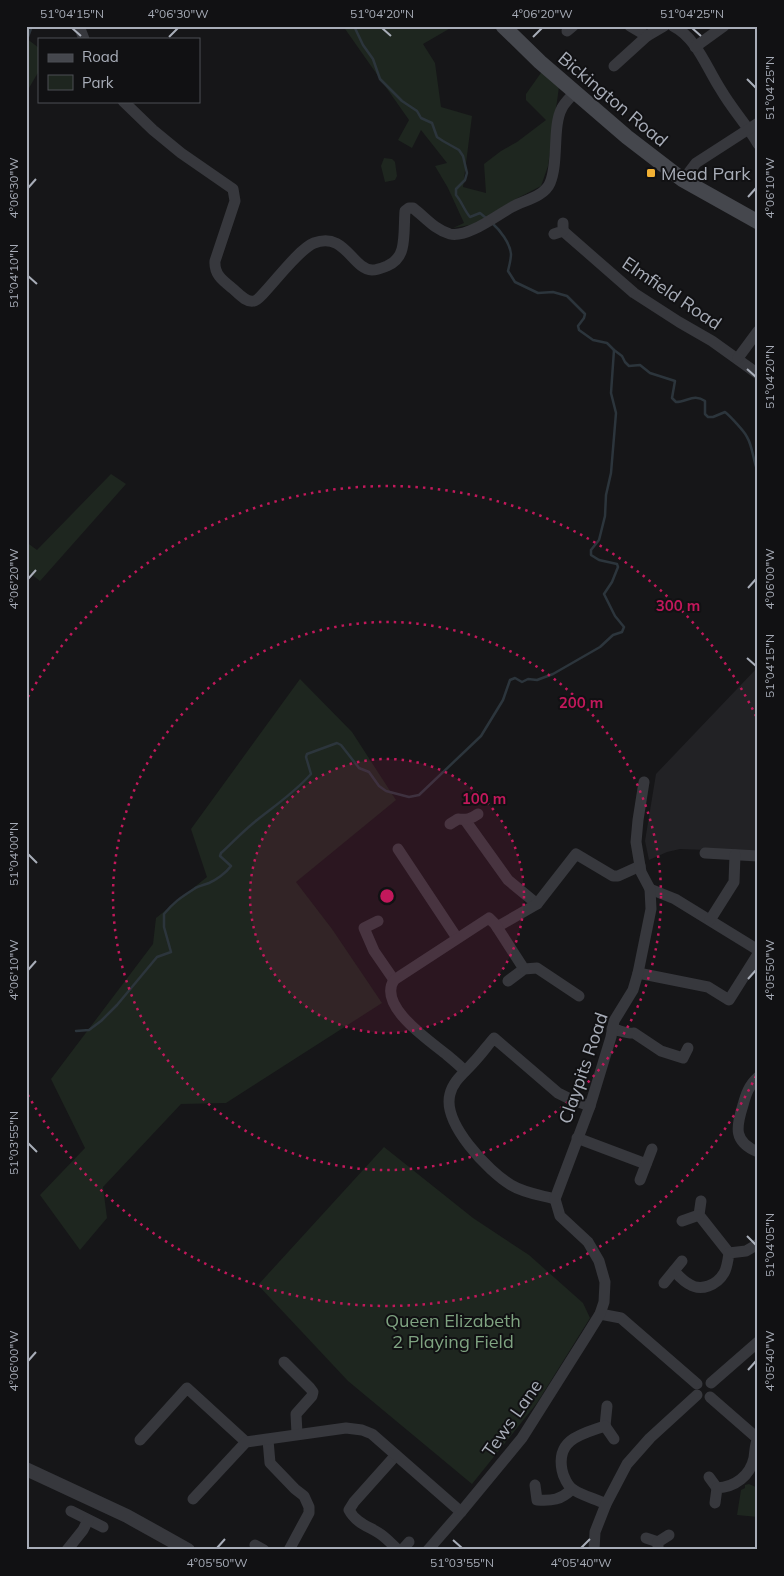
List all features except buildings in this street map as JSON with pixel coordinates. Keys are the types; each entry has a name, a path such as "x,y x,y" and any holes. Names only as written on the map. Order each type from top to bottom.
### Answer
{"main road":[{"name":"Bickington Road","path":"503,26 574,93 627,137 683,180 758,222"}],"street":[{"path":"79,26 84,38"},
{"path":"630,26 647,36"},
{"path":"614,66 647,36 664,26"},
{"path":"673,26 696,47 722,92 753,125 758,144"},
{"path":"696,47 724,26"},
{"path":"124,102 153,130 181,153 233,189 235,201 215,261 215,269 222,280 246,300 253,302 259,300 300,252 312,244 324,240 334,242 362,265 371,270 380,269 392,264 399,255 402,248 405,211 409,208 419,212 426,220 439,229 451,234 460,234 476,228 512,206 530,199 544,190 550,184 554,169 558,121 561,109 574,93"},
{"path":"683,180 696,163 753,125"},
{"name":"Elmfield Road","path":"560,229 634,293 738,358 758,374"},
{"path":"738,358 758,331"},
{"name":"Claypits Road","path":"555,1199 590,1106 614,1021 633,990 638,973 651,909 650,889 641,872 636,842 644,782"},
{"path":"450,824 458,819 465,820 478,814"},
{"path":"465,820 508,880 537,904"},
{"path":"398,849 457,938"},
{"path":"704,853 758,856"},
{"path":"497,927 537,904 576,854 613,876 618,876 640,866"},
{"path":"710,920 734,882 735,854"},
{"path":"650,889 675,899 758,950"},
{"path":"464,1071 447,1055 419,1034 403,1016 391,996 390,989 394,980 489,918 497,927 524,969"},
{"path":"378,920 364,928 374,951 394,980"},
{"path":"638,973 708,987 729,1000 758,954"},
{"path":"508,982 524,969 537,968 580,996"},
{"path":"612,1029 634,1033 661,1051 683,1058 688,1048"},
{"path":"555,1199 511,1185 482,1161 472,1149 453,1118 449,1102 450,1093 464,1071 472,1065 494,1038 558,1092 590,1106"},
{"path":"758,1077 750,1084 737,1122 742,1142 747,1148 758,1152"},
{"path":"577,1138 646,1164"},
{"path":"640,1180 652,1149"},
{"name":"Tews Lane","path":"428,1550 522,1438 543,1408 600,1314 605,1293 603,1271 588,1242 560,1216 555,1199"},
{"path":"701,1201 699,1216 729,1253"},
{"path":"682,1221 699,1216"},
{"path":"729,1253 746,1251 758,1244"},
{"path":"674,1271 690,1285 701,1288 711,1285 718,1281 725,1271 729,1253"},
{"path":"664,1283 682,1261"},
{"path":"600,1314 620,1318 697,1390 702,1398 710,1397 757,1438 752,1464 747,1474 732,1486 717,1488"},
{"path":"711,1383 758,1342"},
{"path":"284,1362 313,1392 312,1396 296,1414 297,1434"},
{"path":"594,1550 595,1532 606,1504 627,1464 697,1390 704,1380 711,1383 713,1389 710,1397"},
{"path":"140,1440 186,1388 246,1442"},
{"path":"607,1406 605,1426 614,1439"},
{"path":"605,1426 577,1435 566,1444 562,1452 561,1464 562,1474 572,1489 606,1504"},
{"path":"194,1499 246,1442 355,1428 372,1434 461,1512"},
{"path":"268,1440 270,1463 304,1496 309,1506 309,1513 289,1550"},
{"path":"396,1454 349,1510 365,1527 382,1535 398,1550"},
{"path":"26,1469 127,1516 188,1550"},
{"path":"709,1477 717,1488 715,1503"},
{"path":"530,1510 537,1500 535,1485"},
{"path":"537,1500 564,1497 572,1489"},
{"path":"71,1511 103,1527"},
{"path":"68,1550 88,1520"},
{"path":"646,1538 658,1546 669,1535"}],"shaded area":[{"path":"758,667 758,852 680,849 667,852 649,860 645,841 656,774"}],"green space":[{"path":"343,26 382,26 385,29 391,26 454,26 423,44 435,63 441,107 472,116 463,187 486,193 484,164 546,120 526,100 526,94 543,70 559,87 548,166 541,186 475,224 453,228 464,223 448,188 435,166 447,163 421,130 412,148 398,140 409,120"},
{"path":"26,38 38,47 38,73 26,93"},
{"path":"384,158 392,159 395,162 397,176 395,180 385,182 381,166"},
{"path":"111,474 126,484 40,581 26,570 26,542 37,550"},
{"path":"300,679 352,732 396,800 296,882 332,929 382,1003 226,1103 181,1104 103,1187 107,1218 80,1250 40,1195 85,1148 51,1079 153,944 156,918 207,877 191,829"},
{"name":"Queen Elizabeth 2 Playing Field","path":"384,1147 473,1218 529,1255 583,1303 590,1318 537,1403 472,1484 348,1381 258,1285"},
{"path":"749,1484 758,1488 758,1517 737,1515 741,1490 745,1488 745,1485"}],"waterway":[{"path":"26,42 32,26"},
{"path":"354,26 363,45 373,59 380,79 402,101 417,111 421,118 432,123 437,137 459,150 463,156 467,173 465,180 456,189 456,195 470,217 480,213 486,218"},
{"path":"492,223 509,246 511,254 508,271 515,282 538,293 553,292 567,296 585,314 578,326 579,330 593,340 607,343 622,356 629,366 640,365 650,373 675,381 672,398 676,402 694,398 701,399 705,401 705,414 708,417 725,412 747,437 758,472"},
{"path":"76,1031 89,1030 101,1021 117,1005 157,957 171,952 164,927 164,914 185,895 197,887 215,880 229,869 231,866 220,856 221,853 305,781 311,774 306,757 307,754 337,743 341,745 359,768 369,772 379,786 386,791 409,797 419,795 481,736 503,700 510,680 515,678 522,682 528,679 537,680 553,674 600,647 613,635 622,632 624,627 615,616 604,594 612,582 618,567 617,564 599,560 591,555 591,550 599,540 605,516 606,495 611,473 616,413 611,393 614,350"}],"place":[{"name":"Mead Park","path":"651,173"}]}
